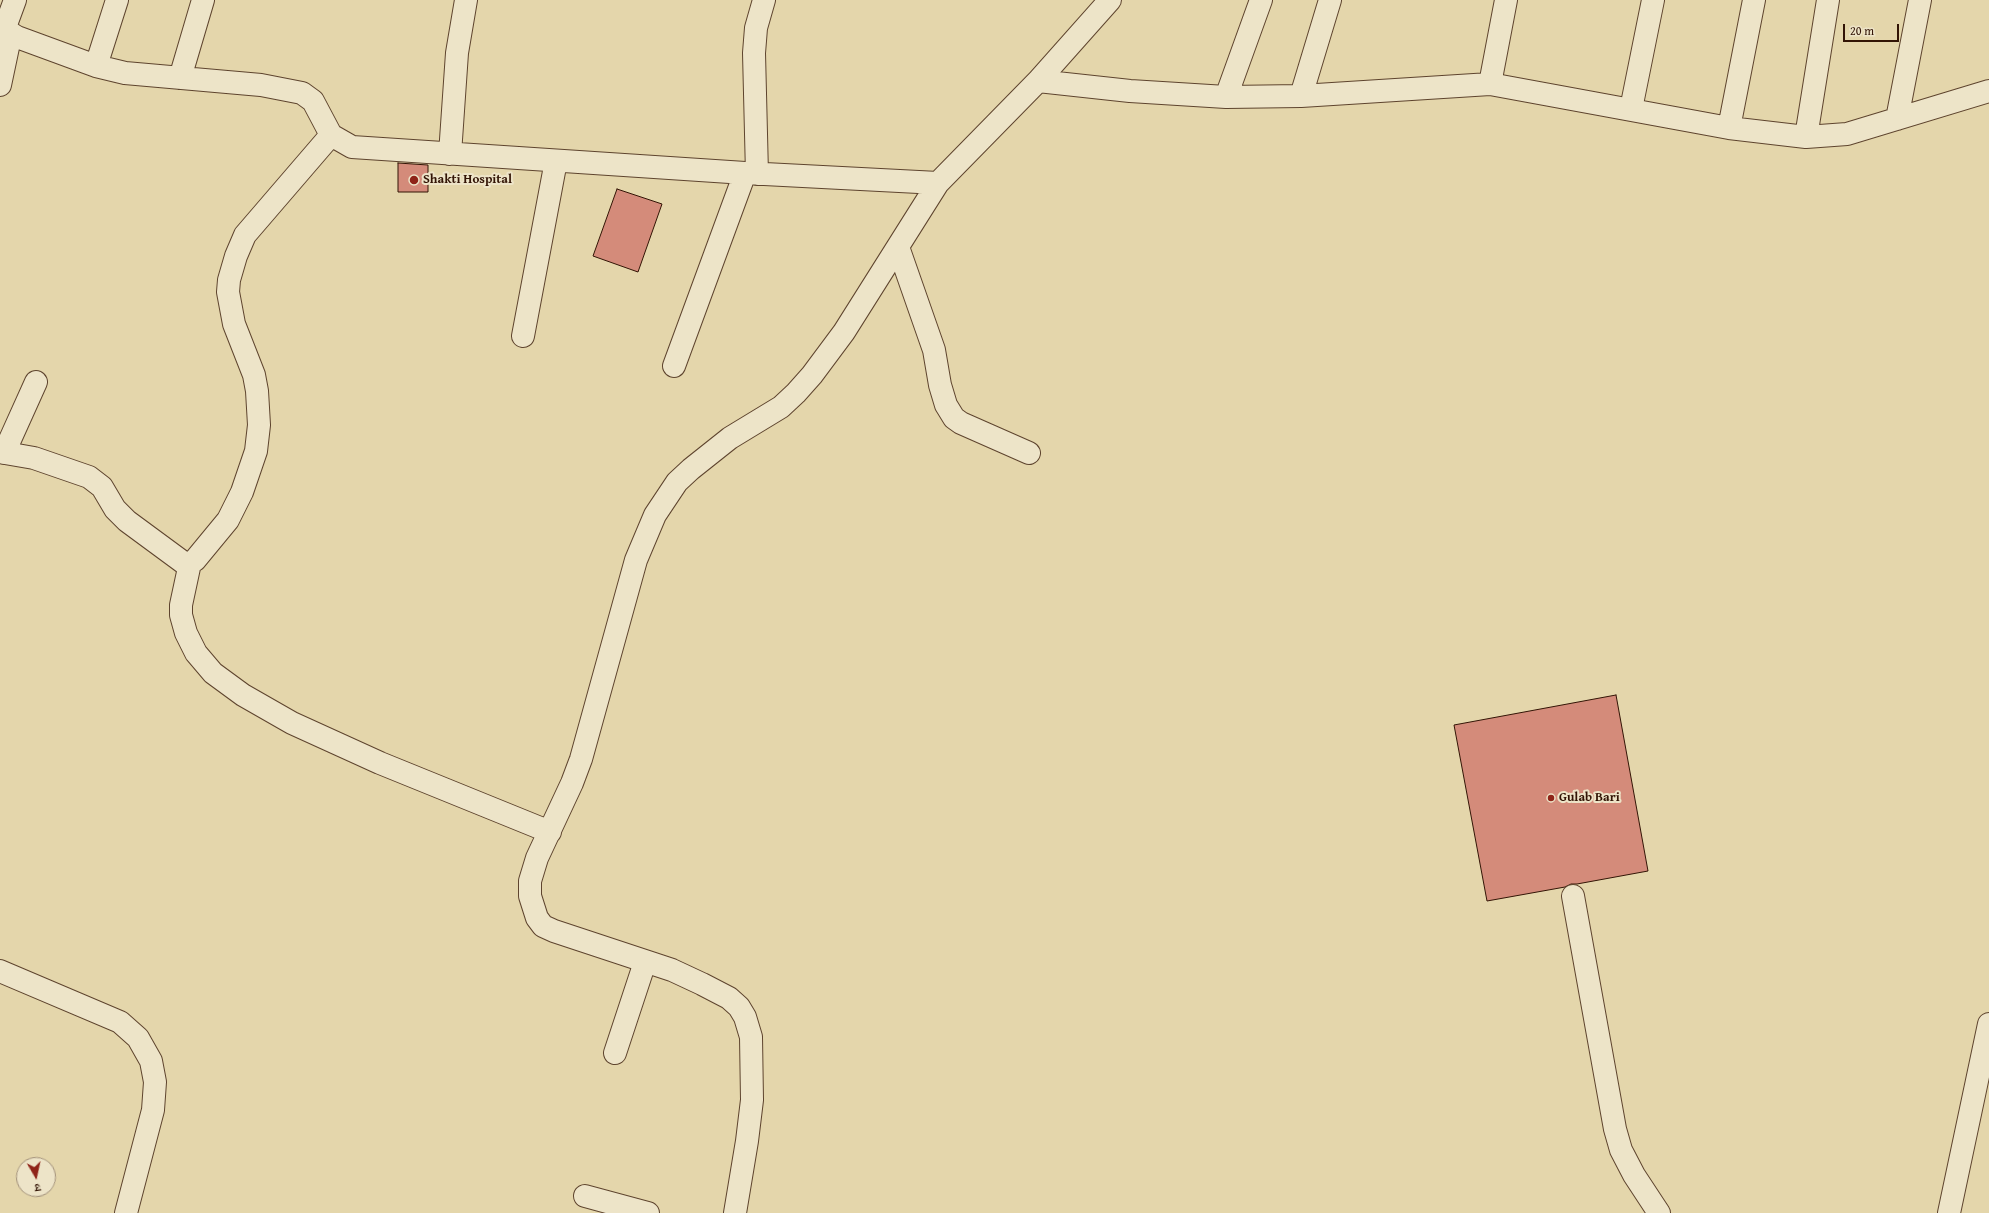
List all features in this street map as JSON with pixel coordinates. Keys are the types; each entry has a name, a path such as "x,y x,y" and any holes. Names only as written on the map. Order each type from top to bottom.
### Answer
{"street":[{"path":"0,85 5,30 15,0"},
{"path":"96,66 116,0"},
{"path":"180,78 204,0"},
{"path":"450,154 457,54 466,0"},
{"path":"674,366 751,173 754,53 756,28 764,0"},
{"path":"735,1213 752,1100 751,1037 744,1017 738,1007 729,998 672,970 543,926 537,918 530,896 530,881 537,858 572,783 581,759 636,560 655,515 677,482 690,468 730,438 781,407 796,393 844,332 938,183 1038,81 1110,0"},
{"path":"1226,97 1261,0"},
{"path":"1301,96 1330,0"},
{"path":"1490,84 1506,0"},
{"path":"1631,109 1653,0"},
{"path":"1729,128 1754,0"},
{"path":"1806,137 1828,0"},
{"path":"1896,119 1920,0"},
{"path":"5,30 96,66 125,73 261,85 302,93 313,101 331,135 352,147 751,173 938,183"},
{"path":"1038,81 1130,91 1226,97 1301,96 1490,84 1729,128 1806,137 1847,134 1989,91"},
{"path":"331,135 245,235 236,256 229,280 228,292 234,324 254,375 257,391 259,425 256,450 242,492 228,520 190,564 181,605 181,615 186,633 196,653 213,673 244,695 292,723 380,763 550,832"},
{"path":"523,336 556,161"},
{"path":"898,247 932,343 940,385 946,405 954,418 961,424 1029,453"},
{"path":"36,382 2,452 34,458 89,477 102,487 120,515 184,563 190,564"},
{"path":"1574,896 1615,1129 1621,1150 1634,1176 1659,1213"},
{"path":"615,1053 645,962"},
{"path":"0,971 120,1022 138,1038 151,1061 155,1082 153,1110 126,1213"},
{"path":"1949,1213 1989,1024"},
{"path":"585,1196 648,1213"}],"building":[{"path":"398,163 428,165 428,192 398,192"},
{"path":"617,189 662,204 638,272 593,256"},
{"name":"Gulab Bari","path":"1616,695 1648,871 1571,884 1565,887 1487,901 1454,725"}],"place":[{"name":"Shakti Hospital","path":"414,180"},
{"name":"Gulab Bari","path":"1551,798"}]}
